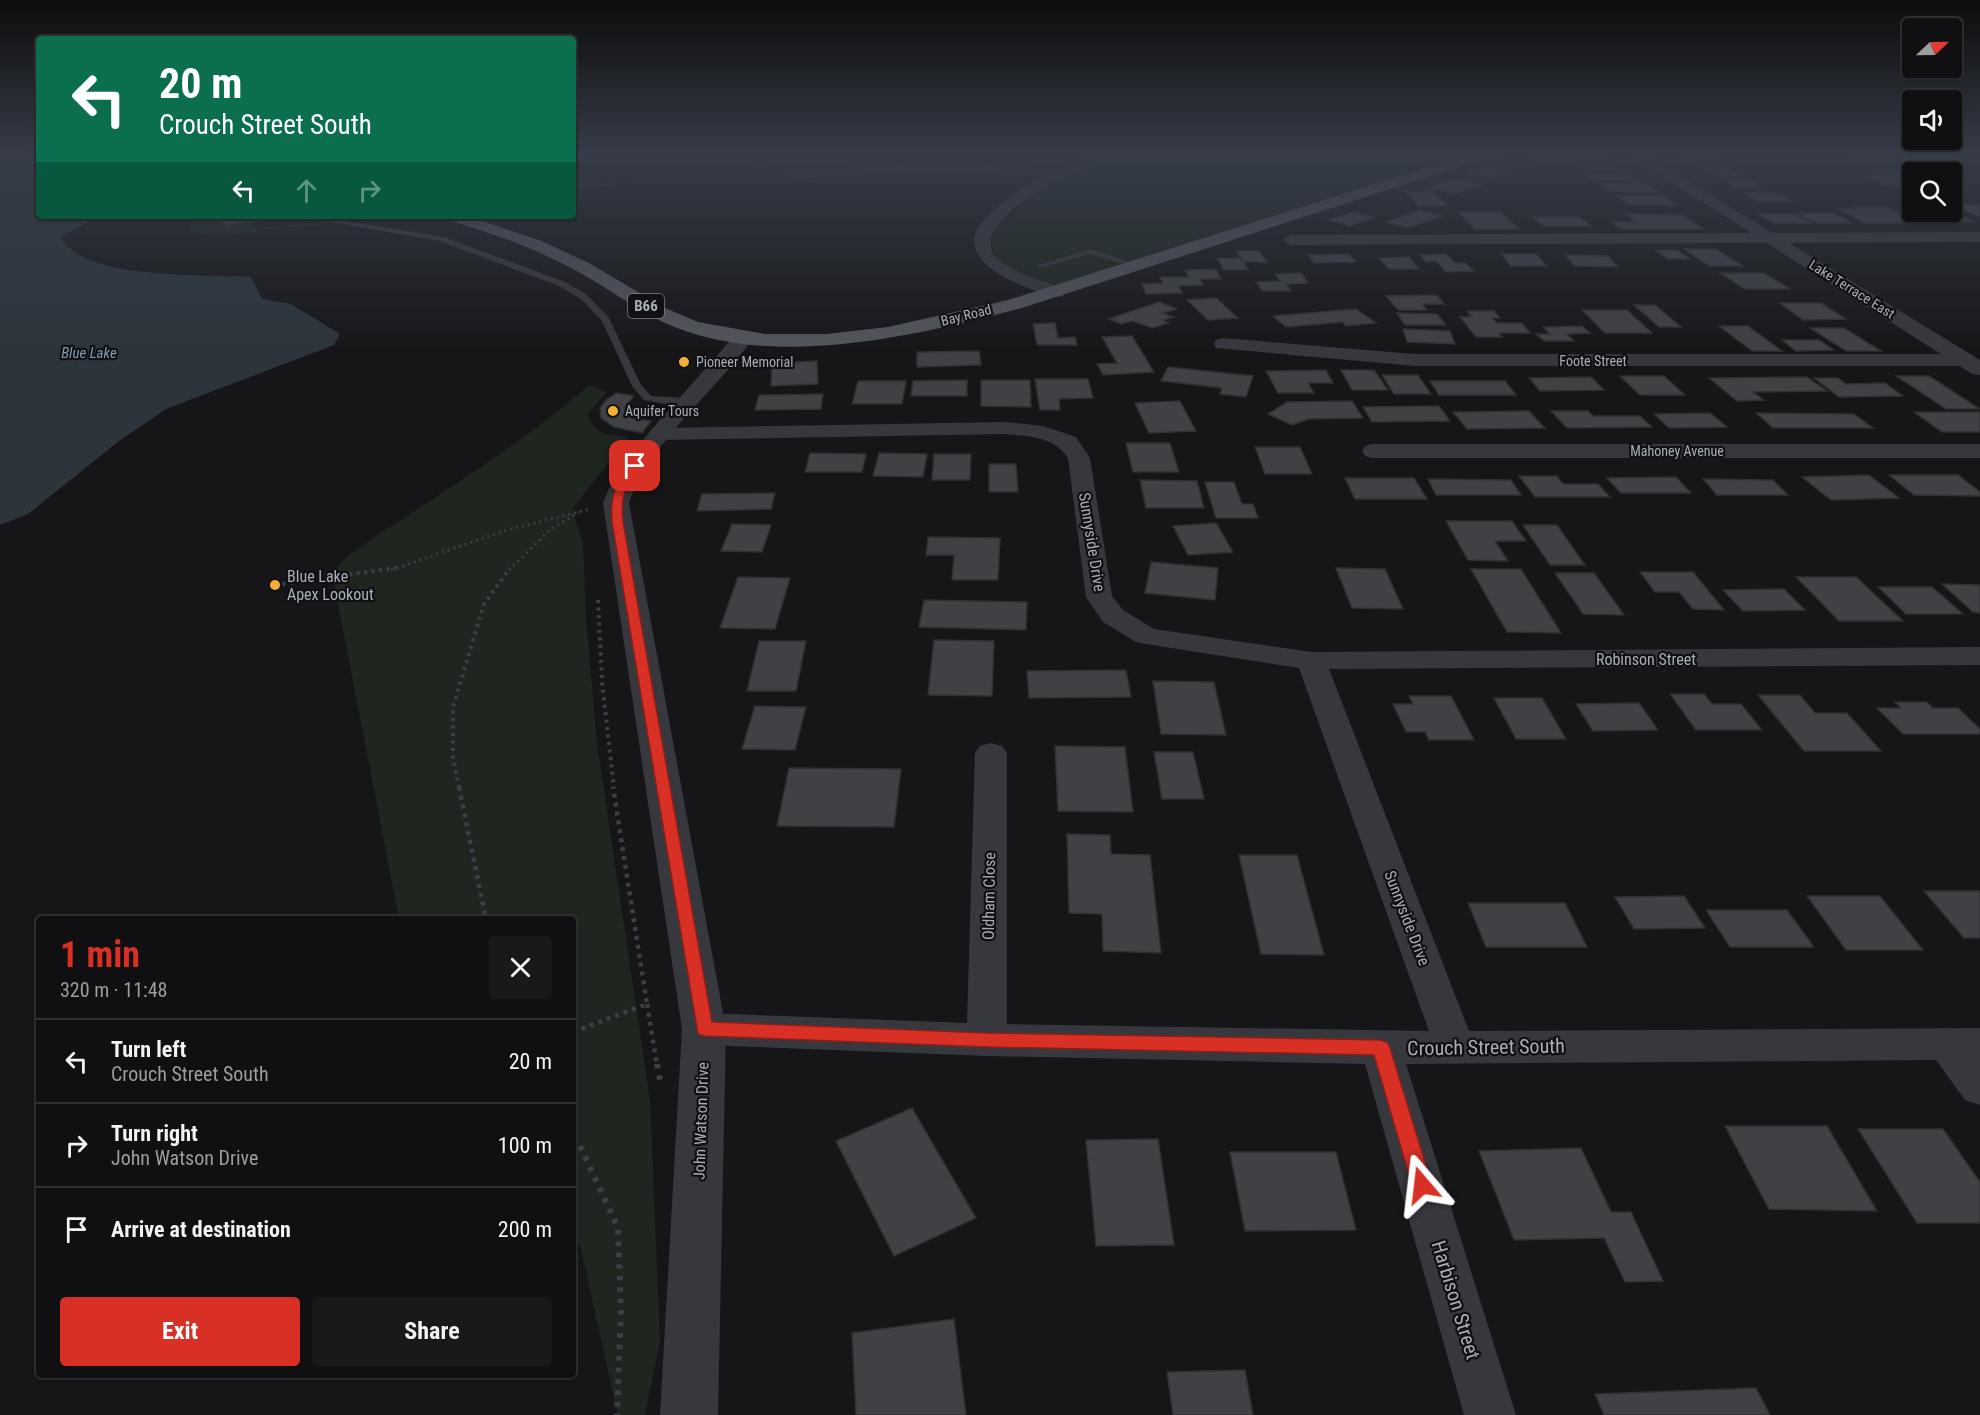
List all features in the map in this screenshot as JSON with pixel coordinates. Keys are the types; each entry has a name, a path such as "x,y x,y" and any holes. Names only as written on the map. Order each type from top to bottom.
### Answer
{"main road":[{"name":"Bay Road","path":"459,219 503,233 581,265 630,297 682,324 743,338 798,340 856,337 947,320 1057,292 1283,219"}],"street":[{"path":"995,219 983,234 985,254 992,262 1007,271 1057,292"},
{"name":"Lake Terrace East","path":"1739,219 1972,364"},
{"path":"1290,240 1980,237"},
{"path":"616,503 623,482 686,401 743,338"},
{"name":"Foote Street","path":"1223,344 1415,360 1972,364"},
{"name":"Sunnyside Drive","path":"660,434 1006,428 1042,432 1068,442 1079,458 1100,597 1113,616 1146,636 1311,661 1455,1047"},
{"name":"Mahoney Avenue","path":"1373,452 1980,451"},
{"name":"John Watson Drive","path":"616,503 704,1029 689,1415"},
{"name":"Robinson Street","path":"1311,661 1980,656"},
{"name":"Oldham Close","path":"987,1040 991,753"},
{"name":"Crouch Street South","path":"704,1029 987,1040 1381,1048 1964,1044"},
{"path":"1964,1044 1980,1088"},
{"name":"Harbison Street","path":"1381,1048 1490,1415"}],"lane":[{"path":"319,219 441,239 562,284 584,297 606,320 637,386 648,398 686,401"},
{"path":"1040,266 1090,251 1138,266"}],"path":[{"path":"275,585 388,571 504,531 616,503"},
{"path":"485,916 453,758 453,707 484,604 514,563 550,529 579,512"},
{"path":"576,1031 648,1004 638,929 618,818 598,596"},
{"path":"576,1141 618,1228 621,1311 617,1415"}],"shaded area":[{"path":"274,219 251,224 256,228 326,222 323,226 277,228 208,236 188,230 193,220"},
{"path":"1007,219 1267,219 1055,287 1022,275 1003,263 996,255 992,245 991,233"},
{"path":"589,385 607,392 588,413 590,421 598,430 629,437 572,509 583,543 586,619 597,743 650,1100 660,1341 645,1415 618,1415 580,1246 576,1240 576,916 398,916 332,573 350,554 502,452"}],"water":[{"name":"Blue Lake","path":"0,219 94,219 61,237 73,251 94,261 119,268 178,275 251,277 262,299 291,304 340,334 334,345 166,409 119,441 28,514 0,525"}],"building":[{"path":"263,219 228,226 220,221"},
{"path":"1331,219 1369,219 1350,226 1328,220"},
{"path":"1394,219 1433,219 1408,228 1385,222"},
{"path":"1465,219 1508,219 1519,229 1475,229"},
{"path":"1534,219 1582,219 1591,226 1543,226"},
{"path":"1632,219 1688,219 1704,229 1620,229 1611,222 1636,222"},
{"path":"1767,219 1804,219 1811,223 1774,223"},
{"path":"1809,219 1845,219 1853,223 1817,223"},
{"path":"1858,219 1902,219 1902,222 1917,223 1865,223"},
{"path":"1962,219 1968,219 1974,222 1962,222"},
{"path":"1684,249 1716,249 1743,266 1709,266"},
{"path":"1655,250 1677,250 1690,259 1668,259"},
{"path":"1236,251 1259,251 1267,262 1243,262"},
{"path":"1349,254 1356,262 1314,263 1308,255"},
{"path":"1446,254 1456,263 1465,263 1474,271 1446,272 1436,261 1426,262 1420,255"},
{"path":"1501,254 1536,254 1547,266 1511,266"},
{"path":"1565,255 1608,256 1618,267 1575,266"},
{"path":"1409,257 1419,269 1389,269 1379,258"},
{"path":"1217,258 1241,258 1248,270 1224,270"},
{"path":"1216,269 1221,279 1200,279 1203,285 1179,286 1182,293 1146,294 1142,284 1163,283 1160,277 1189,277 1185,270"},
{"path":"1301,273 1308,283 1286,284 1291,291 1262,291 1256,282 1280,281 1275,274"},
{"path":"1720,273 1764,273 1790,289 1745,289"},
{"path":"1437,295 1444,304 1422,304 1427,310 1398,310 1386,296"},
{"path":"1216,298 1238,318 1208,320 1187,300"},
{"path":"1159,302 1177,309 1163,313 1174,317 1163,320 1169,323 1153,328 1132,321 1121,324 1108,319"},
{"path":"1780,303 1821,303 1846,319 1803,320"},
{"path":"1634,305 1655,305 1681,327 1659,327"},
{"path":"1356,309 1376,323 1346,326 1342,322 1286,327 1273,316"},
{"path":"1582,310 1627,310 1652,333 1605,333"},
{"path":"1467,311 1494,311 1500,318 1492,318 1497,323 1522,323 1530,333 1498,333 1502,337 1476,337 1460,317 1472,317"},
{"path":"1397,313 1437,314 1446,325 1405,325"},
{"path":"1055,323 1058,338 1075,337 1077,345 1037,345 1033,324"},
{"path":"1582,326 1590,333 1567,334 1574,341 1544,341 1536,334 1550,334 1543,327"},
{"path":"1719,326 1748,326 1782,351 1752,351"},
{"path":"1810,328 1844,328 1881,351 1846,351"},
{"path":"1403,329 1450,331 1455,344 1407,342"},
{"path":"1132,336 1154,372 1103,375 1097,364 1117,363 1102,337"},
{"path":"1782,340 1819,340 1834,350 1796,351"},
{"path":"979,351 981,365 917,367 917,352"},
{"path":"817,361 818,384 771,386 772,363"},
{"path":"1168,367 1253,376 1246,397 1220,394 1222,388 1161,381"},
{"path":"1326,370 1333,383 1308,383 1314,393 1278,393 1266,371"},
{"path":"1341,370 1374,370 1388,390 1352,390"},
{"path":"1382,375 1418,375 1431,394 1394,394"},
{"path":"1620,376 1664,376 1685,395 1640,395"},
{"path":"1896,376 1929,376 1980,409 1946,409"},
{"path":"1591,377 1604,390 1540,391 1529,378"},
{"path":"1807,377 1827,391 1753,392 1764,400 1737,401 1709,378"},
{"path":"1814,378 1838,378 1846,384 1885,383 1903,396 1839,397"},
{"path":"1035,379 1088,379 1093,398 1059,399 1060,410 1040,410"},
{"path":"967,380 967,396 911,396 913,381"},
{"path":"981,380 1030,380 1031,407 981,406"},
{"path":"858,381 906,381 902,404 852,404"},
{"path":"1430,381 1505,381 1516,395 1439,395"},
{"name":"Aquifer Tours","path":"616,393 634,396 625,407 627,414 636,419 651,421 642,433 614,427 601,418 600,408"},
{"path":"823,394 821,409 755,410 759,395"},
{"path":"1180,401 1196,431 1149,433 1135,403"},
{"path":"1352,401 1363,418 1309,419 1292,425 1268,414 1287,402"},
{"path":"1439,406 1450,421 1372,422 1363,407"},
{"path":"1529,411 1545,428 1467,429 1453,412"},
{"path":"1551,411 1588,411 1593,416 1640,416 1652,427 1567,428"},
{"path":"1914,412 1980,412 1980,432 1942,432"},
{"path":"1710,413 1727,427 1669,428 1654,414"},
{"path":"1756,413 1854,414 1873,428 1773,428"},
{"path":"1126,443 1170,443 1179,472 1133,472"},
{"path":"1255,447 1300,447 1312,474 1265,474"},
{"path":"810,453 866,454 862,472 805,472"},
{"path":"879,453 927,454 923,477 873,476"},
{"path":"934,454 971,454 970,480 932,480"},
{"path":"989,464 1016,464 1018,492 989,492"},
{"path":"1869,475 1899,498 1831,500 1802,477"},
{"path":"1889,475 1958,475 1980,492 1980,496 1914,495"},
{"path":"1519,476 1557,476 1563,484 1598,484 1610,497 1535,497"},
{"path":"1676,477 1691,493 1621,493 1607,478"},
{"path":"1345,478 1414,478 1427,499 1355,499"},
{"path":"1428,479 1511,480 1521,495 1436,495"},
{"path":"1703,479 1773,480 1788,495 1717,495"},
{"path":"1140,480 1197,481 1204,508 1146,508"},
{"path":"1205,482 1234,482 1242,504 1253,504 1258,518 1216,518"},
{"path":"775,493 771,509 697,511 702,494"},
{"path":"1446,521 1512,521 1526,541 1495,541 1508,561 1468,560"},
{"path":"1216,523 1233,552 1188,555 1173,526"},
{"path":"732,524 771,525 762,552 721,551"},
{"path":"1523,525 1557,525 1585,565 1550,565"},
{"path":"928,537 1000,538 998,580 952,580 954,555 926,555"},
{"path":"1151,562 1218,568 1215,600 1145,593"},
{"path":"1336,568 1385,569 1403,609 1352,608"},
{"path":"1471,569 1521,569 1561,633 1507,632"},
{"path":"1640,572 1693,572 1724,610 1693,609 1679,592 1655,592"},
{"path":"1555,573 1594,573 1624,615 1583,614"},
{"path":"738,577 790,578 775,629 720,628"},
{"path":"1796,577 1856,577 1903,621 1839,621"},
{"path":"1942,584 1980,585 1980,613 1973,612"},
{"path":"1878,587 1932,587 1963,614 1906,614"},
{"path":"1784,589 1805,610 1743,611 1723,590"},
{"path":"924,600 1027,602 1026,630 919,627"},
{"path":"934,640 994,641 992,696 928,695"},
{"path":"759,641 806,641 796,691 747,691"},
{"path":"1126,670 1131,697 1029,698 1027,671"},
{"path":"1153,681 1214,682 1226,735 1161,734"},
{"path":"1670,694 1704,694 1712,704 1741,704 1762,730 1696,730"},
{"path":"1758,695 1800,695 1815,713 1847,713 1881,751 1804,751"},
{"path":"1409,696 1451,696 1474,740 1429,740 1425,732 1406,732 1393,704 1413,704"},
{"path":"1494,698 1542,698 1566,739 1516,739"},
{"path":"1895,702 1927,702 1933,708 1958,708 1980,729 1980,734 1903,734 1877,708 1901,708"},
{"path":"1639,703 1658,730 1593,731 1576,704"},
{"path":"755,706 806,707 795,750 742,749"},
{"path":"1055,746 1125,747 1133,812 1058,811"},
{"path":"1154,752 1193,752 1204,799 1162,799"},
{"path":"789,768 901,769 894,827 777,826"},
{"path":"1067,834 1110,835 1111,854 1150,855 1161,953 1103,951 1102,914 1069,913"},
{"path":"1239,855 1297,855 1324,955 1261,954"},
{"path":"1924,891 1980,891 1980,938 1964,938"},
{"path":"1684,896 1705,928 1634,929 1615,897"},
{"path":"1807,896 1880,896 1923,950 1846,950"},
{"path":"1468,903 1565,903 1587,947 1486,947"},
{"path":"1706,910 1787,910 1814,947 1730,947"},
{"path":"912,1108 976,1218 894,1256 836,1141"},
{"path":"1725,1126 1827,1126 1877,1211 1769,1209"},
{"path":"1858,1129 1943,1129 1980,1182 1980,1223 1917,1223"},
{"path":"1158,1139 1174,1245 1096,1246 1086,1140"},
{"path":"1581,1148 1611,1212 1631,1212 1663,1281 1625,1282 1604,1238 1514,1240 1479,1151"},
{"path":"1230,1152 1336,1152 1356,1230 1245,1231"},
{"path":"954,1319 966,1415 856,1415 852,1333"},
{"path":"1245,1370 1253,1415 1173,1415 1167,1372"},
{"path":"1756,1388 1770,1415 1604,1415 1595,1394"}],"place":[{"name":"Pioneer Memorial","path":"684,362"},
{"name":"Aquifer Tours","path":"613,411"},
{"name":"Blue Lake Apex Lookout","path":"275,585"}],"route":[{"path":"635,466 623,482 616,503 617,522 704,1029 987,1040 1381,1048 1422,1185"}]}
